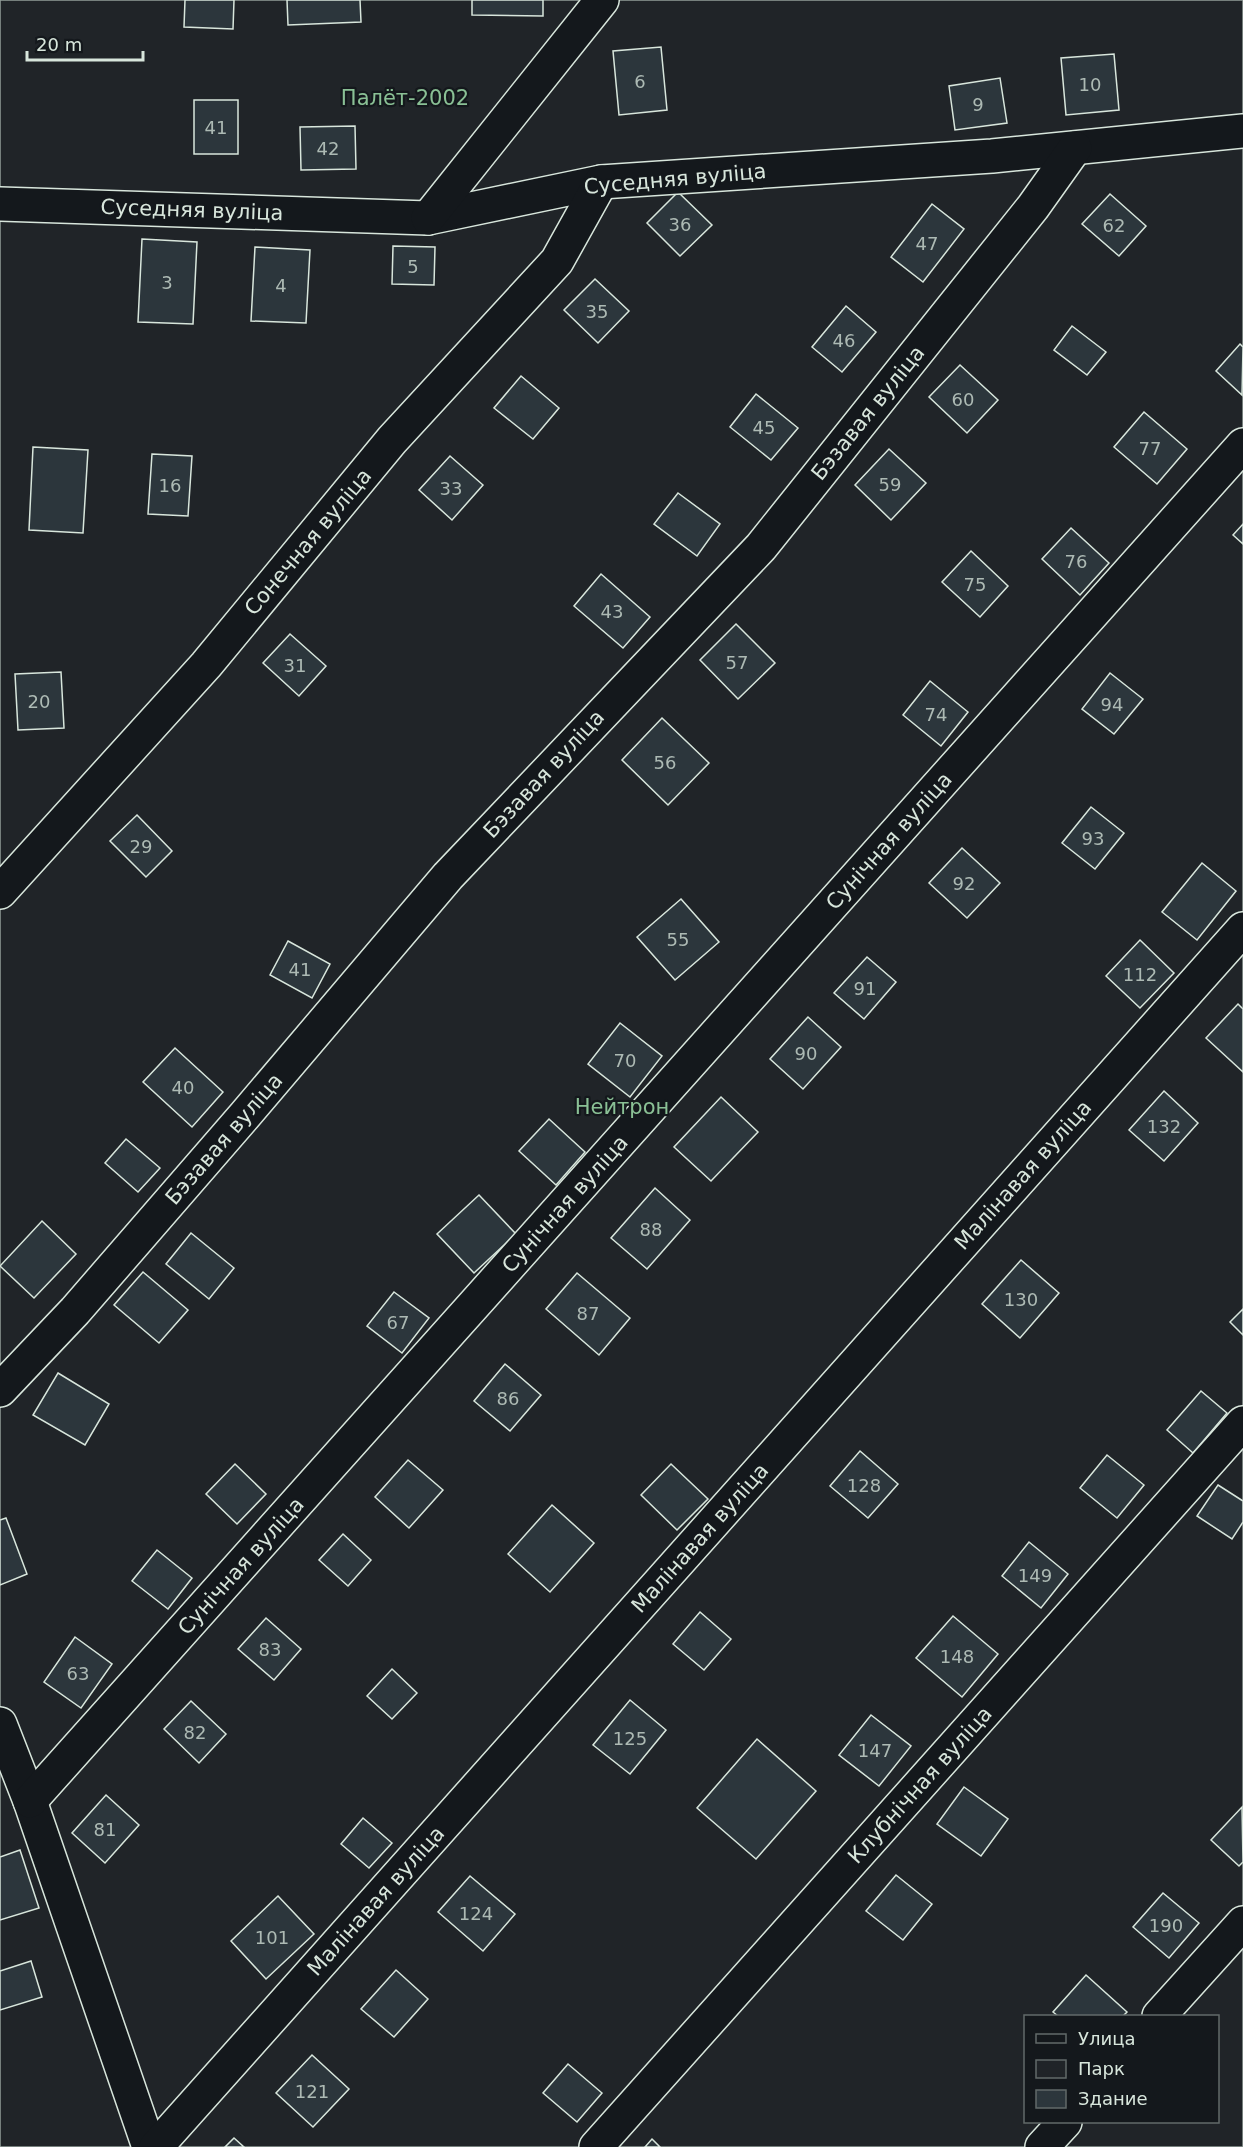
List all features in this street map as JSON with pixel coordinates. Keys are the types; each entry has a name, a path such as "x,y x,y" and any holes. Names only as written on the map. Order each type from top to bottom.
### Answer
{"street":[{"path":"428,218 602,0"},
{"name":"Суседняя вуліца","path":"0,204 428,218 601,182 992,156 1243,131"},
{"name":"Бэзавая вуліца","path":"0,1390 75,1311 448,876 760,547 1033,207 1075,148"},
{"name":"Сонечная вуліца","path":"0,892 206,665 392,440 557,261 601,182"},
{"name":"Сунічная вуліца","path":"30,1801 1243,445"},
{"name":"Малінавая вуліца","path":"156,2147 1243,929"},
{"name":"Клубнічная вуліца","path":"596,2147 1243,1423"},
{"path":"0,1724 30,1801 149,2147"},
{"path":"1160,2015 1243,1923"},
{"path":"1042,2147 1063,2123"}],"green space":[{"name":"Нейтрон","path":"0,0 1243,0 1243,2147 0,2147"}],"building":[{"path":"185,0 234,0 233,29 184,27"},
{"path":"287,0 360,0 361,22 288,25"},
{"path":"472,0 543,0 543,16 472,15"},
{"path":"661,47 667,110 619,115 613,51"},
{"path":"1114,54 1119,110 1066,115 1061,58"},
{"path":"1000,78 1007,123 955,130 949,86"},
{"path":"194,100 238,100 238,154 194,154"},
{"path":"355,126 356,169 301,170 300,127"},
{"path":"678,192 712,225 680,256 647,223"},
{"path":"1110,194 1146,226 1119,256 1082,224"},
{"path":"932,204 964,229 923,282 891,257"},
{"path":"142,239 197,242 193,324 138,322"},
{"path":"393,246 435,247 434,285 392,284"},
{"path":"255,247 310,250 306,323 251,321"},
{"path":"595,279 629,311 598,343 564,310"},
{"path":"846,306 876,332 842,372 812,347"},
{"path":"1072,326 1106,352 1087,375 1054,350"},
{"path":"1240,344 1243,347 1242,395 1216,371"},
{"path":"960,365 998,400 967,433 929,397"},
{"path":"521,376 559,408 533,439 494,408"},
{"path":"756,394 798,428 771,460 730,427"},
{"path":"1144,412 1187,449 1157,484 1114,447"},
{"path":"33,447 88,450 83,533 29,530"},
{"path":"889,449 926,483 891,520 855,485"},
{"path":"152,454 192,456 188,516 148,514"},
{"path":"450,456 483,485 452,520 419,490"},
{"path":"678,493 720,524 697,556 654,524"},
{"path":"1243,524 1243,544 1233,535"},
{"path":"1071,528 1109,563 1080,595 1042,559"},
{"path":"971,551 1008,586 980,617 942,582"},
{"path":"601,574 650,617 623,648 574,606"},
{"path":"736,624 775,663 738,699 700,660"},
{"path":"290,634 326,666 299,696 263,663"},
{"path":"61,672 64,728 18,730 15,674"},
{"path":"1110,673 1143,699 1114,734 1082,709"},
{"path":"930,681 968,712 941,746 903,715"},
{"path":"662,718 709,763 668,805 622,760"},
{"path":"1091,807 1124,833 1095,869 1062,843"},
{"path":"137,815 172,851 146,877 110,841"},
{"path":"962,848 1000,883 967,918 929,883"},
{"path":"1202,863 1236,891 1197,940 1162,912"},
{"path":"681,899 719,942 675,980 637,937"},
{"path":"1140,940 1174,973 1140,1008 1106,976"},
{"path":"288,941 330,964 312,998 270,975"},
{"path":"867,957 896,982 864,1019 834,993"},
{"path":"1238,1004 1243,1009 1243,1072 1206,1038"},
{"path":"808,1017 841,1047 803,1089 770,1059"},
{"path":"620,1023 662,1056 630,1097 588,1064"},
{"path":"175,1048 223,1092 192,1127 143,1082"},
{"path":"1164,1091 1198,1123 1164,1161 1129,1130"},
{"path":"721,1097 758,1132 711,1181 674,1147"},
{"path":"549,1119 585,1152 556,1185 519,1151"},
{"path":"126,1139 160,1168 138,1192 105,1163"},
{"path":"655,1188 690,1220 647,1269 611,1238"},
{"path":"479,1195 516,1234 474,1273 437,1234"},
{"path":"42,1221 76,1254 34,1298 0,1266"},
{"path":"191,1233 234,1268 209,1299 166,1264"},
{"path":"1021,1260 1059,1293 1020,1338 982,1304"},
{"path":"143,1272 188,1310 159,1343 114,1305"},
{"path":"577,1273 630,1318 599,1355 546,1309"},
{"path":"394,1292 429,1318 402,1353 367,1326"},
{"path":"1243,1309 1243,1335 1230,1322"},
{"path":"505,1364 541,1395 510,1431 474,1401"},
{"path":"58,1373 109,1404 85,1445 33,1415"},
{"path":"1201,1391 1227,1413 1193,1453 1167,1430"},
{"path":"860,1451 898,1484 868,1518 830,1486"},
{"path":"1107,1455 1144,1485 1117,1518 1080,1488"},
{"path":"408,1460 443,1490 409,1528 375,1497"},
{"path":"235,1464 266,1494 237,1524 206,1494"},
{"path":"671,1464 708,1499 677,1530 641,1495"},
{"path":"1218,1485 1243,1501 1243,1522 1232,1539 1197,1516"},
{"path":"552,1505 594,1543 550,1592 508,1554"},
{"path":"6,1518 27,1574 0,1585 0,1520"},
{"path":"343,1534 371,1560 348,1586 319,1560"},
{"path":"1029,1542 1068,1574 1041,1608 1002,1576"},
{"path":"157,1550 192,1578 168,1609 132,1581"},
{"path":"700,1612 731,1639 704,1670 673,1644"},
{"path":"953,1616 998,1654 962,1697 916,1658"},
{"path":"266,1618 301,1649 274,1680 238,1649"},
{"path":"75,1637 112,1664 81,1708 44,1682"},
{"path":"392,1669 417,1693 392,1719 367,1696"},
{"path":"630,1700 666,1730 630,1774 593,1745"},
{"path":"191,1701 226,1734 199,1763 164,1729"},
{"path":"871,1715 911,1746 879,1786 839,1755"},
{"path":"757,1739 816,1791 756,1859 697,1808"},
{"path":"964,1787 1008,1819 981,1856 937,1824"},
{"path":"106,1795 139,1825 105,1863 72,1833"},
{"path":"1242,1807 1243,1862 1239,1866 1211,1840"},
{"path":"363,1818 392,1843 369,1868 341,1844"},
{"path":"20,1850 39,1908 0,1920 0,1857"},
{"path":"896,1875 932,1904 903,1940 866,1911"},
{"path":"470,1876 515,1914 483,1951 438,1912"},
{"path":"1163,1893 1199,1923 1169,1958 1133,1927"},
{"path":"278,1896 314,1934 266,1979 231,1941"},
{"path":"31,1961 42,1997 0,2010 0,1971"},
{"path":"396,1970 428,1999 394,2037 361,2009"},
{"path":"1086,1975 1127,2012 1124,2015 1057,2015 1053,2012"},
{"path":"312,2055 349,2089 313,2127 276,2093"},
{"path":"568,2064 602,2093 577,2122 543,2093"},
{"path":"234,2138 244,2147 225,2147"},
{"path":"652,2139 660,2147 645,2147"}],"park label":[{"name":"Палёт-2002","path":"405,98"}]}
